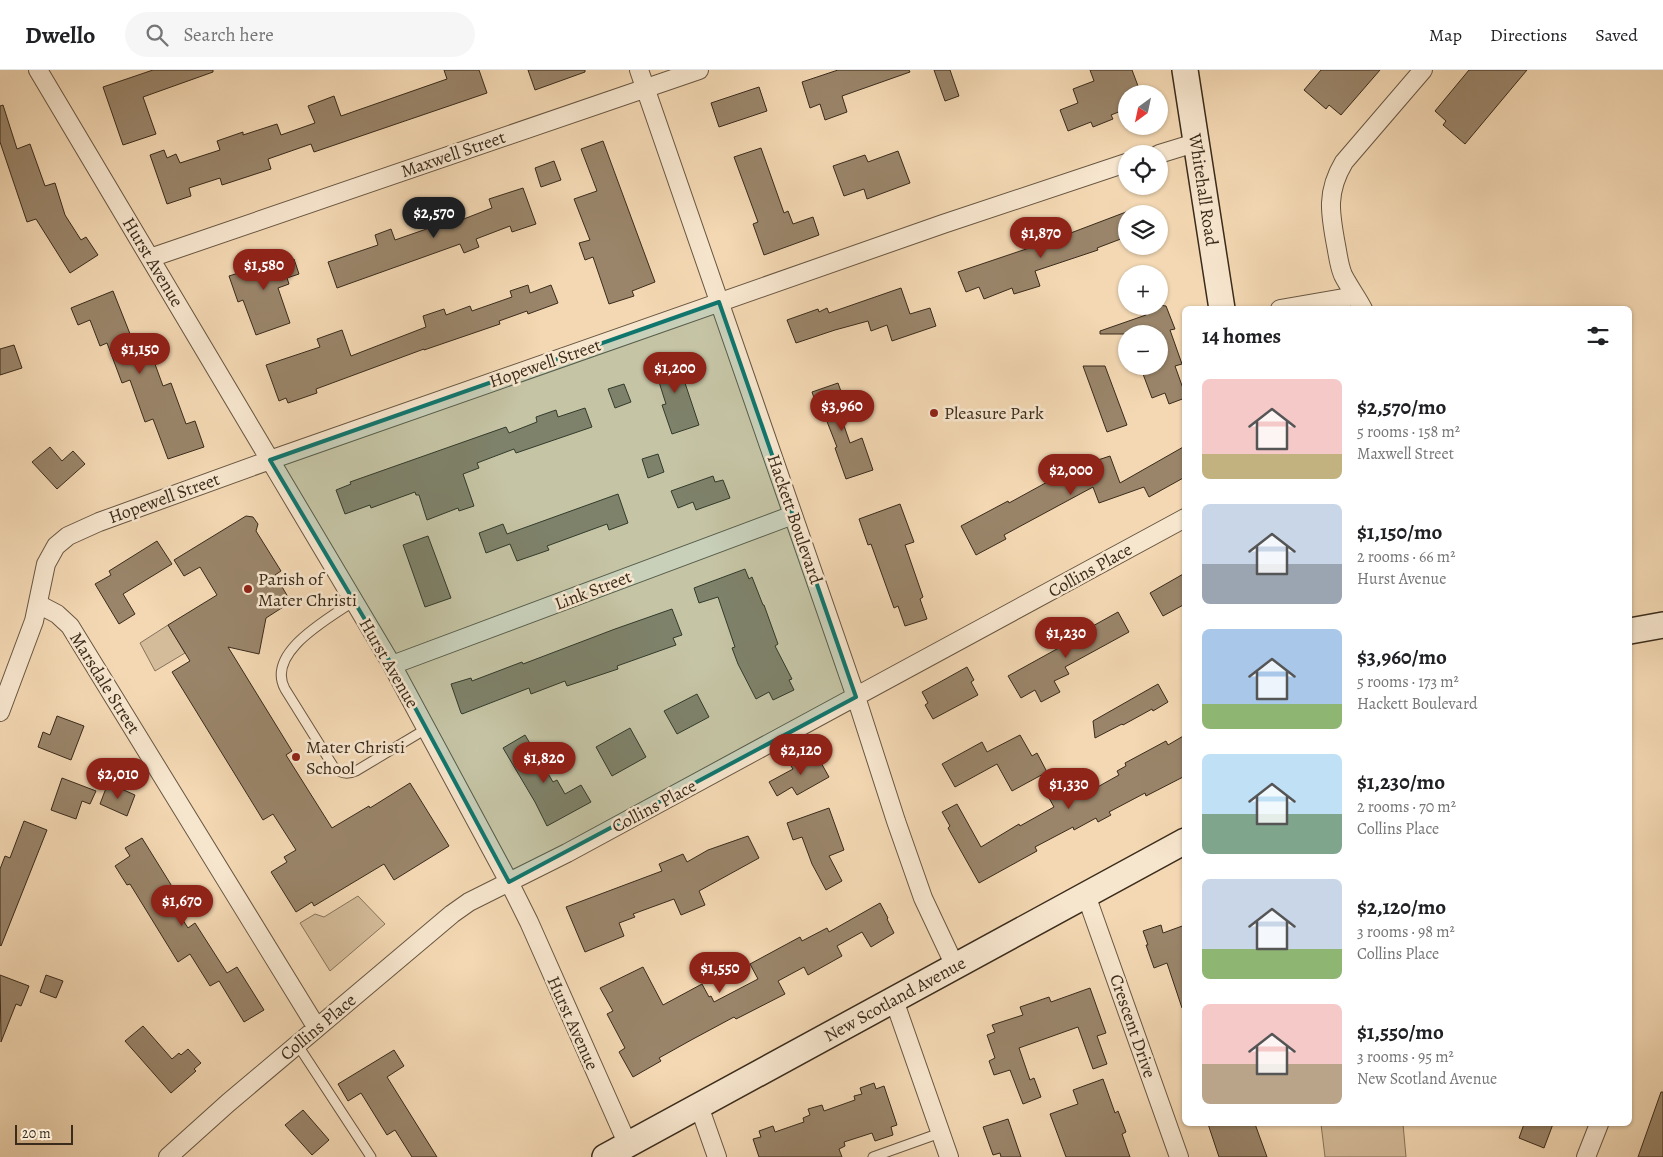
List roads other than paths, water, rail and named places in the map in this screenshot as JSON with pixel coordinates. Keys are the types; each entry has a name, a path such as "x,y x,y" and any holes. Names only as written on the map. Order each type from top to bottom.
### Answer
{"street":[{"name":"Hurst Avenue","path":"38,70 392,665 529,922 628,1145"},
{"name":"Hackett Boulevard","path":"639,70 856,697 917,881 954,966"},
{"name":"Maxwell Street","path":"150,258 699,70"},
{"name":"Whitehall Road","path":"1184,70 1222,306"},
{"path":"1314,306 1359,302 1342,274 1340,265 1330,213 1334,183 1340,169 1349,156 1424,70"},
{"path":"1168,151 1195,143"},
{"name":"Hopewell Street","path":"0,712 31,630 46,564 56,546 68,536 99,522 270,460 943,224 1118,167"},
{"name":"Link Street","path":"392,665 793,515"},
{"name":"Collins Place","path":"168,1157 297,1044 469,902 567,853 1182,520"},
{"name":"Marsdale Street","path":"38,604 57,614 70,626 317,1028"},
{"path":"1632,632 1663,625"},
{"name":"New Scotland Avenue","path":"605,1157 1182,843"},
{"name":"Crescent Drive","path":"1086,895 1179,1157"},
{"path":"894,1000 949,1157"},
{"path":"699,1106 717,1157"},
{"path":"1586,1157 1598,1126"}],"lane":[{"path":"354,601 296,644 282,669 282,681 285,689 333,766 343,773 356,771 426,729"},
{"path":"297,1044 371,1157"},
{"path":"873,1157 940,1133"}],"place":[{"name":"Pleasure Park","path":"934,413"},
{"name":"Parish of Mater Christi","path":"248,589"},
{"name":"Mater Christi School","path":"296,757"}]}
